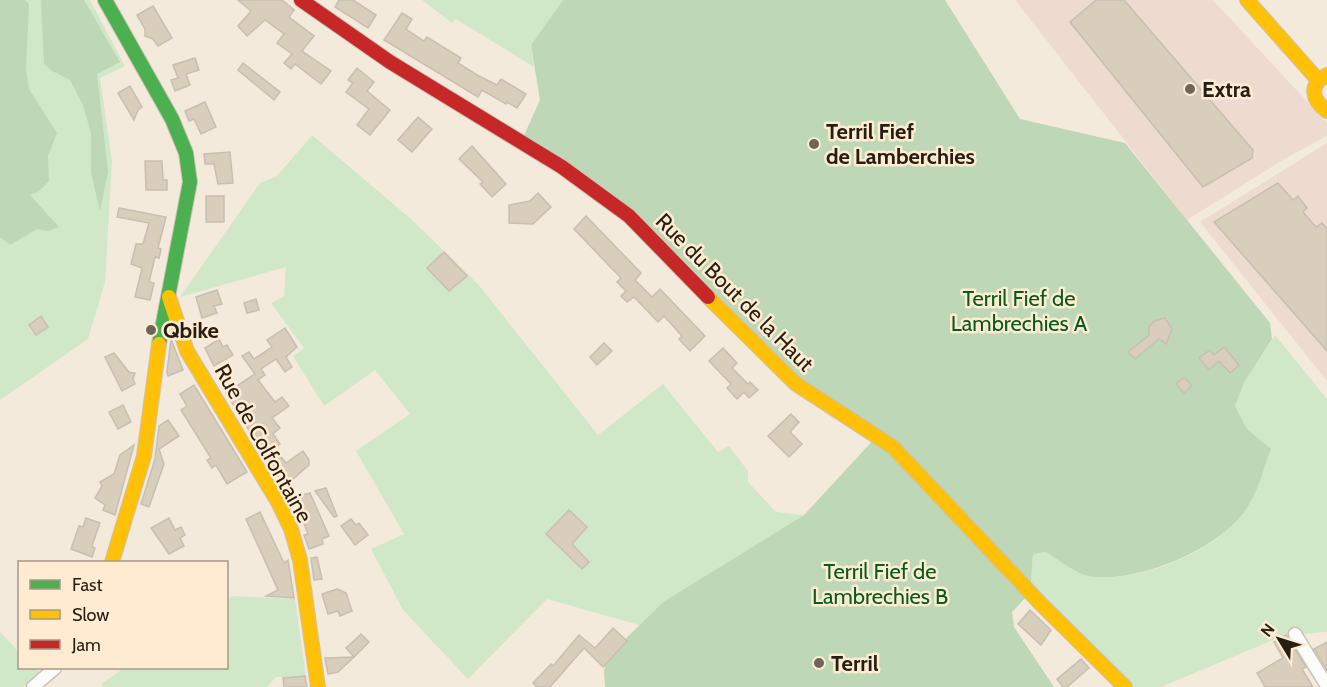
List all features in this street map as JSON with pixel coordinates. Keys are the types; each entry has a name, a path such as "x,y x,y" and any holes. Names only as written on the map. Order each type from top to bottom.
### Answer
{"street":[{"path":"105,0 172,119 189,168 188,198 160,336 144,456 112,561"},
{"path":"1246,0 1323,78 1313,97 1320,108 1327,111"},
{"name":"Rue du Bout de la Haut","path":"305,1 390,62 562,166 629,216 752,343 796,384 893,447 1041,604 1125,687"},
{"name":"Rue de Colfontaine","path":"168,296 187,351 278,502 291,529 300,560 318,687"},
{"path":"1295,634 1327,686"},
{"path":"33,687 54,669"}],"shaded area":[{"path":"1015,0 1213,0 1327,123 1327,136 1286,158 1187,220"},
{"path":"1327,143 1327,381 1200,222"}],"green space":[{"name":"Qbike","path":"0,0 90,0 125,66 100,78 112,161 105,282 88,339 0,400"},
{"path":"0,0 25,0 29,4 26,69 29,89 57,133 48,156 49,181 39,191 30,195 59,227 48,231 37,229 10,245 0,237"},
{"path":"41,0 84,0 120,62 97,74 108,172 100,211 91,173 91,133 83,105 70,80 44,64"},
{"path":"422,0 563,0 531,45 534,67 456,19 452,23"},
{"name":"Terril Fief de Lambrechies A","path":"563,0 945,0 1020,119 1125,143 1270,323 1272,339 1245,381 1235,406 1247,429 1271,449 1254,495 1240,517 1224,532 1183,557 1160,567 1115,577 1089,576 1069,568 1046,552 1033,554 1030,593 1012,612 1014,627 1054,687 605,687 604,671 607,657 663,602 804,515 878,435 828,405 629,216 521,142 540,100 531,45"},
{"path":"312,135 411,219 478,284 598,435 663,384 718,452 729,446 748,471 748,482 776,512 804,515 663,602 639,625 547,599 468,679 403,610 371,549 404,534 356,451 410,414 375,370 324,406 293,356 304,348 271,303 284,296 286,267 180,297 260,183 277,176"},
{"path":"1275,335 1327,399 1327,632 1285,635 1161,687 1125,687 1030,593 1033,554 1046,552 1088,576 1126,576 1177,561 1208,545 1224,532 1251,502 1247,429 1235,406 1245,381"},
{"path":"232,596 295,599 306,677 276,677 267,687 104,687 101,684 123,669 228,669 228,598"},
{"path":"0,632 18,651 18,669 36,669 39,672 23,687 0,687"}],"building":[{"path":"238,0 282,0 294,10 289,17 314,36 302,51 331,71 321,84 295,64 291,69 284,63 292,54 277,43 284,34 265,20 247,36 238,26 251,11"},
{"path":"339,0 353,0 376,15 368,28 335,7"},
{"path":"1096,0 1124,0 1253,150 1252,158 1203,187 1070,22"},
{"path":"153,6 172,38 158,46 153,39 145,36 145,29 137,15"},
{"path":"402,13 412,19 406,29 424,41 427,37 461,58 458,63 477,75 497,85 501,79 526,94 517,108 482,90 478,97 384,40"},
{"path":"195,58 199,70 186,74 190,85 175,91 171,80 178,78 173,65"},
{"path":"243,63 280,92 274,100 238,70"},
{"path":"357,68 374,82 367,91 390,110 370,135 357,125 369,109 346,92 353,83 348,80"},
{"path":"130,86 142,107 138,110 134,120 118,93"},
{"path":"205,102 216,127 201,134 194,119 189,121 185,111"},
{"path":"418,117 432,129 412,152 398,140"},
{"path":"472,146 506,184 492,197 480,184 483,182 459,159"},
{"path":"230,152 233,183 218,184 214,164 205,164 204,154"},
{"path":"145,161 162,161 163,180 167,180 167,190 146,190"},
{"path":"1278,183 1293,200 1298,196 1307,208 1303,212 1316,227 1322,223 1327,229 1327,351 1214,222"},
{"path":"538,193 551,207 533,224 509,223 509,205 530,201"},
{"path":"206,196 224,196 224,222 206,222"},
{"path":"119,208 166,217 158,248 161,249 159,258 155,257 149,282 154,283 150,300 135,297 142,268 131,264 136,244 143,244 149,223 117,217"},
{"path":"586,216 641,273 635,280 652,297 660,289 705,336 690,351 679,339 682,336 664,316 658,322 634,297 627,302 621,296 626,291 617,282 621,278 574,229"},
{"path":"444,252 467,276 449,291 427,268"},
{"path":"217,290 222,304 214,306 217,313 202,318 196,297"},
{"path":"256,299 259,310 247,313 244,303"},
{"path":"41,316 48,327 36,335 29,325"},
{"path":"1165,318 1172,329 1166,344 1159,339 1135,359 1128,352 1149,335 1149,327 1154,321"},
{"path":"285,328 297,347 286,357 292,367 285,372 276,359 261,369 265,375 258,380 275,402 282,397 289,406 272,418 280,428 273,434 280,444 275,449 286,463 303,451 309,460 309,465 284,487 226,393 255,374 242,356 249,352 254,359 272,347 267,340"},
{"path":"171,339 183,370 168,376 167,372"},
{"path":"219,339 223,347 227,345 233,355 214,366 205,348"},
{"path":"604,343 612,351 597,365 590,357"},
{"path":"1224,347 1239,365 1230,373 1219,361 1209,370 1199,358 1210,350 1214,355"},
{"path":"723,348 737,363 732,368 748,384 750,382 758,390 749,398 744,392 737,399 727,388 731,384 709,361"},
{"path":"114,353 129,372 135,373 133,379 135,384 122,391 105,357"},
{"path":"1184,377 1192,386 1184,393 1176,384"},
{"path":"194,385 247,472 227,484 216,465 212,468 207,460 211,458 181,410 187,406 180,394"},
{"path":"123,405 131,422 118,429 109,412"},
{"path":"791,414 799,422 790,432 802,444 789,457 768,436"},
{"path":"168,420 179,436 159,449 164,464 149,507 141,504 155,459 159,426"},
{"path":"134,445 115,515 103,510 105,505 95,498 102,486 100,482 114,474 120,455"},
{"path":"326,488 337,516 334,517 315,491"},
{"path":"310,493 329,536 322,539 323,544 309,549 304,535 308,534 302,518 305,516 299,496"},
{"path":"569,510 587,527 572,544 589,562 582,569 546,534"},
{"path":"260,512 284,563 288,560 294,598 266,596 278,590 246,519"},
{"path":"86,518 100,523 92,546 95,548 92,557 71,549 79,526 83,527"},
{"path":"169,518 175,530 181,527 185,535 180,538 184,546 169,554 151,528"},
{"path":"351,519 356,525 359,523 368,535 355,545 341,526"},
{"path":"317,557 322,579 314,580 311,558"},
{"path":"337,589 346,593 352,611 340,616 338,611 328,614 322,594"},
{"path":"1030,610 1051,630 1041,645 1018,624"},
{"path":"613,628 627,641 603,667 584,648 550,687 537,687 533,683 551,664 553,666 579,635 595,648"},
{"path":"361,634 369,642 354,657 346,648"},
{"path":"1286,635 1306,667 1302,669 1313,687 1265,687 1257,673 1283,658 1274,642"},
{"path":"1327,642 1327,670 1314,649"},
{"path":"354,657 338,672 328,674 325,658"},
{"path":"1081,659 1089,668 1067,687 1063,687 1057,679"},
{"path":"305,676 307,687 284,687 283,678"}],"traffic: fast":[{"path":"105,0 172,119 186,153 190,182 159,344"}],"traffic: slow":[{"path":"1247,0 1318,80"},
{"path":"1327,75 1317,83 1314,93 1318,102 1327,111"},
{"path":"169,297 187,351 278,502 291,529 300,560 318,687"},
{"path":"708,297 796,384 893,447 1041,604 1125,687"},
{"path":"112,561 144,456 159,344"}],"traffic: jam":[{"path":"301,0 390,62 562,167 629,216 708,297"}],"place":[{"name":"Extra","path":"1190,89"},
{"name":"Terril Fief de Lamberchies","path":"814,144"},
{"name":"Qbike","path":"151,330"},
{"name":"Terril","path":"819,663"}],"park label":[{"name":"Terril Fief de Lambrechies B","path":"880,584"}]}
